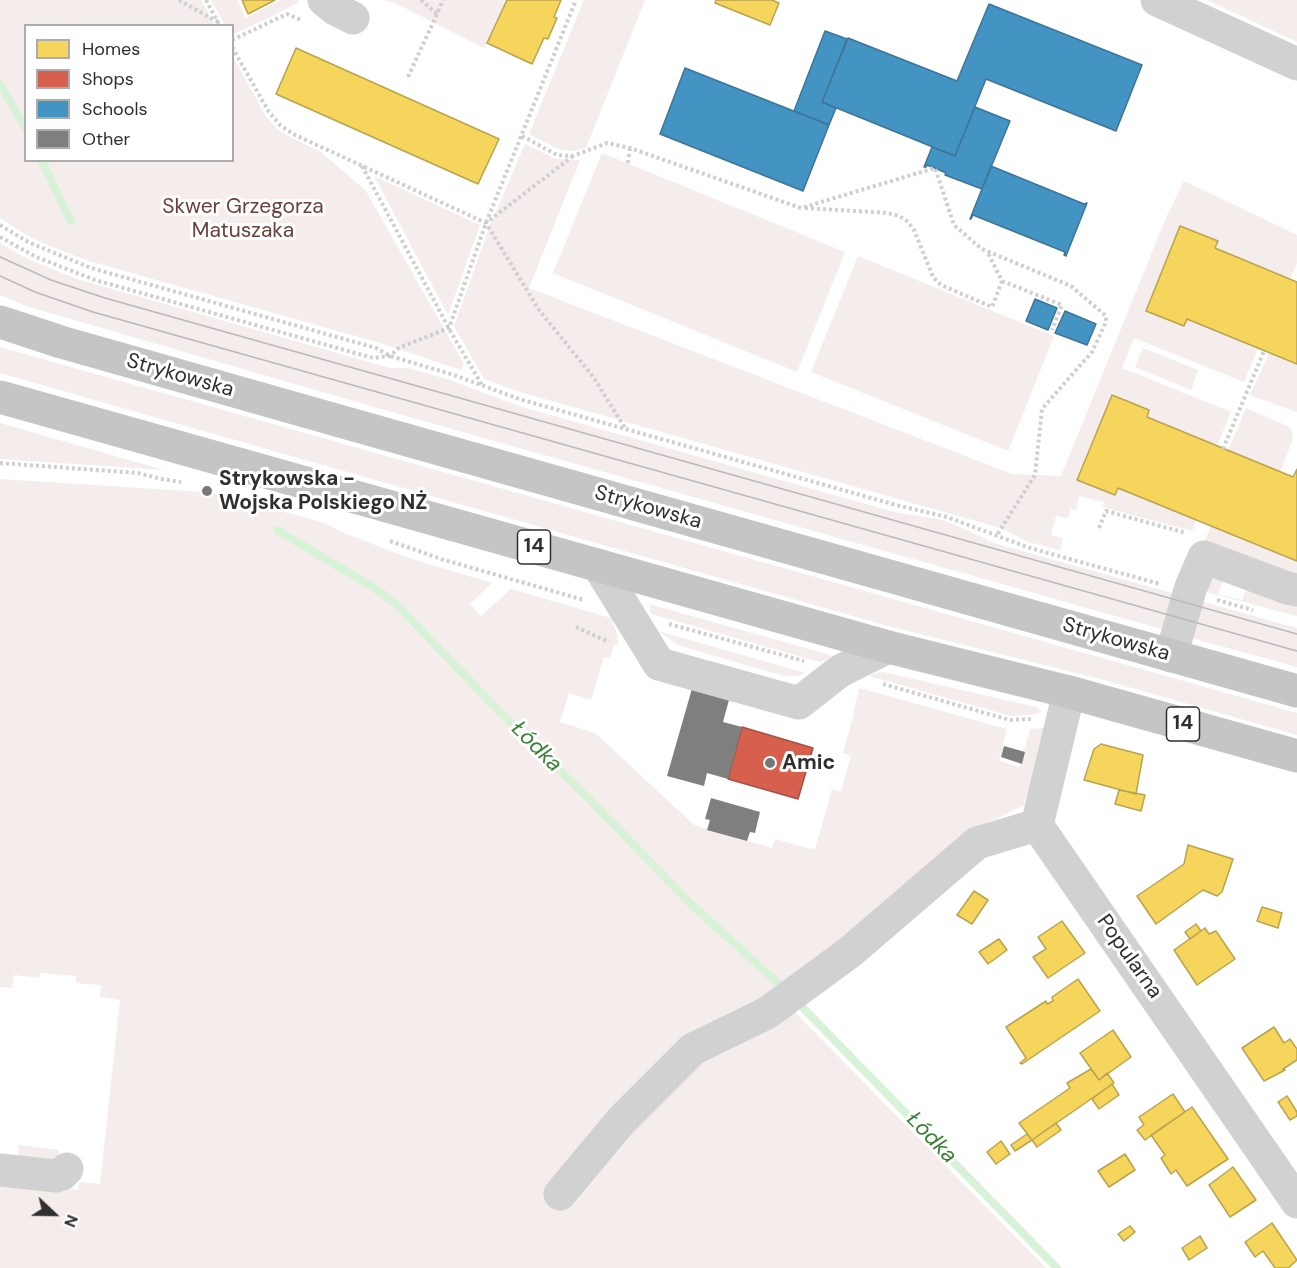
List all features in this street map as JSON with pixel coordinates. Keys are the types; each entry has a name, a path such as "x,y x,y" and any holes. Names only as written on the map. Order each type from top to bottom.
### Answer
{"main road":[{"name":"Strykowska","path":"0,322 61,342 320,416 1297,692"},
{"name":"14","path":"0,396 888,647 1069,692 1297,756"}],"street":[{"path":"1157,0 1297,64"},
{"path":"315,11 335,9 353,18"},
{"path":"1171,656 1189,592 1204,557 1297,590"},
{"path":"598,565 659,664 800,703 840,671 888,647"},
{"path":"560,1194 620,1122 693,1049 767,1013 850,952 977,843 1037,825 1069,692"},
{"name":"Popularna","path":"1037,825 1297,1202"},
{"path":"0,1170 56,1176 68,1169"}],"path":[{"path":"179,0 219,24"},
{"path":"206,0 219,24"},
{"path":"421,0 438,14"},
{"path":"408,78 443,0"},
{"path":"0,237 45,261 95,280 373,358 390,356 399,348 448,328 486,223 576,0"},
{"path":"234,39 287,14 315,11"},
{"path":"234,51 269,112 280,125 293,134 486,223 539,310 594,378 625,429"},
{"path":"522,136 557,155 573,156"},
{"path":"486,223 573,156 607,143 630,148 801,208 888,213 899,216 907,221 914,230 933,277 941,285 951,292 992,307 1002,281"},
{"path":"628,163 630,148"},
{"path":"362,165 448,328 482,385"},
{"path":"801,208 935,168 954,225 982,249 1071,286 1106,316 1106,322 1092,352 1042,409 1035,475 997,535"},
{"path":"0,225 28,242 91,268 376,348 390,356 519,399 896,505 947,517 1030,548 1254,610"},
{"path":"987,251 1002,281 1062,305 1052,330"},
{"path":"1223,448 1264,351"},
{"path":"0,463 138,472 162,479"},
{"path":"1099,528 1106,511 1189,534"}],"green space":[{"name":"Skwer Grzegorza Matuszaka","path":"0,0 201,0 214,24 24,24 24,162 234,162 234,58 265,115 276,128 321,152 366,191 464,364 461,370 377,342 89,261 47,245 0,218"},
{"path":"211,0 237,0 246,18 280,0 298,0 299,2 234,34 234,24 224,24"},
{"path":"383,0 507,0 484,48 393,2"},
{"path":"584,0 645,0 586,148 572,151 558,149 529,134"},
{"path":"1207,0 1297,0 1297,42"},
{"path":"525,144 556,159 580,160 529,288 1012,474 1061,476 1166,218 1184,181 1297,235 1297,263 1290,279 1215,248 1218,241 1180,226 1146,311 1184,326 1187,319 1258,348 1244,382 1134,338 1122,368 1231,412 1217,446 1147,417 1149,410 1112,395 1077,479 1115,495 1118,488 1196,520 1192,531 1103,507 1104,502 1079,496 1076,510 1070,508 1068,518 1056,516 1051,535 1063,538 1060,550 1028,542 1001,528 520,392 484,379 454,326 488,231"},
{"path":"602,153 845,252 797,372 553,273"},
{"path":"374,176 480,225 448,315"},
{"path":"0,243 28,259 77,279 390,368 407,368 450,380 519,406 894,512 943,520 987,539 987,541 1179,595 1165,630 381,409 29,307 0,295"},
{"path":"858,256 1054,336 1008,451 811,372"},
{"path":"0,347 1297,713 1297,735 1104,680 888,626 0,373"},
{"path":"1143,348 1198,370 1191,390 1135,367"},
{"path":"1269,353 1297,364 1297,412 1250,395"},
{"path":"1246,408 1290,427 1293,439 1280,472 1228,451"},
{"path":"0,423 164,470 0,459"},
{"path":"0,479 203,492 228,496 324,523 409,558 492,583 470,604 481,616 511,589 611,618 618,645 614,645 610,658 604,657 591,700 569,693 560,722 595,733 694,825 772,848 775,839 815,850 832,789 841,792 851,756 843,753 859,688 1007,729 999,761 1020,767 1030,729 1044,728 1040,751 1024,805 977,828 776,993 1046,1268 0,1268 0,1182 78,1190 79,1182 100,1184 120,1000 100,997 101,985 76,983 76,976 40,973 39,978 14,975 12,988 0,987"},
{"path":"1211,526 1297,561 1297,579 1203,545"},
{"path":"1214,578 1223,581 1218,594 1242,600 1246,590 1274,601 1297,604 1297,616 1203,591"},
{"path":"1196,600 1297,628 1297,667 1192,638"},
{"path":"649,604 831,657 820,662 651,614"},
{"path":"658,631 806,673 784,676 678,645"},
{"path":"883,672 1036,707 1042,712 1011,716 869,676"},
{"path":"18,1145 59,1150 59,1156 56,1160 19,1156"}],"building: Homes":[{"path":"242,0 275,0 248,14"},
{"path":"507,0 561,0 554,17 557,18 548,39 544,38 532,64 487,43"},
{"path":"716,0 772,0 779,3 770,25 715,3"},
{"path":"296,48 499,139 478,184 276,94"},
{"path":"1180,226 1218,241 1215,248 1297,282 1297,364 1187,319 1184,326 1146,311"},
{"path":"1112,395 1149,410 1147,417 1293,477 1297,469 1297,561 1118,488 1115,495 1077,480"},
{"path":"1101,744 1143,755 1136,794 1084,780 1094,749"},
{"path":"1119,790 1145,795 1141,811 1115,804"},
{"path":"1188,845 1233,859 1222,892 1217,896 1203,890 1156,924 1137,896 1184,864"},
{"path":"974,891 988,900 972,924 957,915"},
{"path":"1262,907 1282,913 1278,928 1257,921"},
{"path":"1062,921 1085,953 1048,978 1033,957 1046,949 1038,937"},
{"path":"1196,924 1201,931 1190,939 1185,932"},
{"path":"1205,928 1209,934 1216,931 1235,959 1197,985 1174,950"},
{"path":"999,939 1007,950 988,964 979,952"},
{"path":"1078,979 1100,1011 1022,1064 1020,1063 1026,1058 1006,1027 1046,1001 1047,1004 1053,1001 1052,997"},
{"path":"1274,1027 1284,1043 1290,1039 1297,1049 1297,1060 1283,1069 1285,1070 1264,1081 1242,1048"},
{"path":"1113,1030 1131,1057 1099,1080 1080,1053"},
{"path":"1091,1069 1099,1080 1107,1073 1114,1083 1032,1140 1019,1123 1070,1088 1067,1083"},
{"path":"1112,1084 1119,1095 1099,1109 1092,1099"},
{"path":"1173,1094 1185,1112 1145,1140 1137,1130 1144,1125 1139,1117"},
{"path":"1287,1096 1297,1112 1297,1116 1290,1120 1278,1102"},
{"path":"1192,1107 1228,1159 1187,1186 1176,1170 1171,1174 1161,1158 1165,1155 1151,1135"},
{"path":"1056,1123 1061,1130 1037,1147 1032,1140"},
{"path":"1027,1134 1032,1140 1015,1151 1011,1145"},
{"path":"1001,1141 1010,1154 996,1164 987,1152"},
{"path":"1125,1154 1135,1170 1109,1187 1098,1171"},
{"path":"1233,1167 1256,1200 1230,1217 1209,1185"},
{"path":"1272,1223 1297,1260 1288,1268 1275,1268 1263,1251 1255,1257 1245,1242"},
{"path":"1130,1226 1135,1232 1124,1241 1118,1234"},
{"path":"1200,1236 1207,1248 1189,1260 1182,1248"}],"building: Shops":[{"name":"Amic","path":"742,727 813,748 798,799 728,779"}],"building: Schools":[{"path":"989,4 1142,65 1116,131 986,79 955,156 822,102 848,38 957,81"},
{"path":"825,31 847,39 822,102 836,108 829,125 794,111"},
{"path":"685,68 829,125 803,191 660,134"},
{"path":"975,107 1010,121 982,189 945,175 946,173 935,168 927,165 924,167 932,147 955,156"},
{"path":"991,166 1084,204 1087,203 1066,256 1065,252 973,215 970,219"},
{"path":"1035,299 1057,308 1048,330 1026,321"},
{"path":"1065,311 1096,324 1087,345 1055,333"}],"building: Other":[{"path":"699,664 736,674 723,722 742,727 728,779 707,773 704,786 667,776"},
{"path":"1004,746 1025,752 1022,764 1001,757"},
{"path":"711,798 760,812 755,833 750,832 747,841 707,830 710,820 705,819"}],"waterway":[{"name":"Łódka","path":"0,84 24,126"},
{"name":"Łódka","path":"42,162 71,221"},
{"name":"Łódka","path":"277,530 376,589 396,604 693,906 779,984"},
{"name":"Łódka","path":"804,1009 1057,1268"}],"tram line":[{"path":"0,257 51,280 105,298 1297,634"},
{"path":"0,276 35,292 93,312 1297,651"}],"place":[{"name":"Strykowska - Wojska Polskiego NŻ","path":"207,491"},
{"name":"Amic","path":"770,763"}]}
